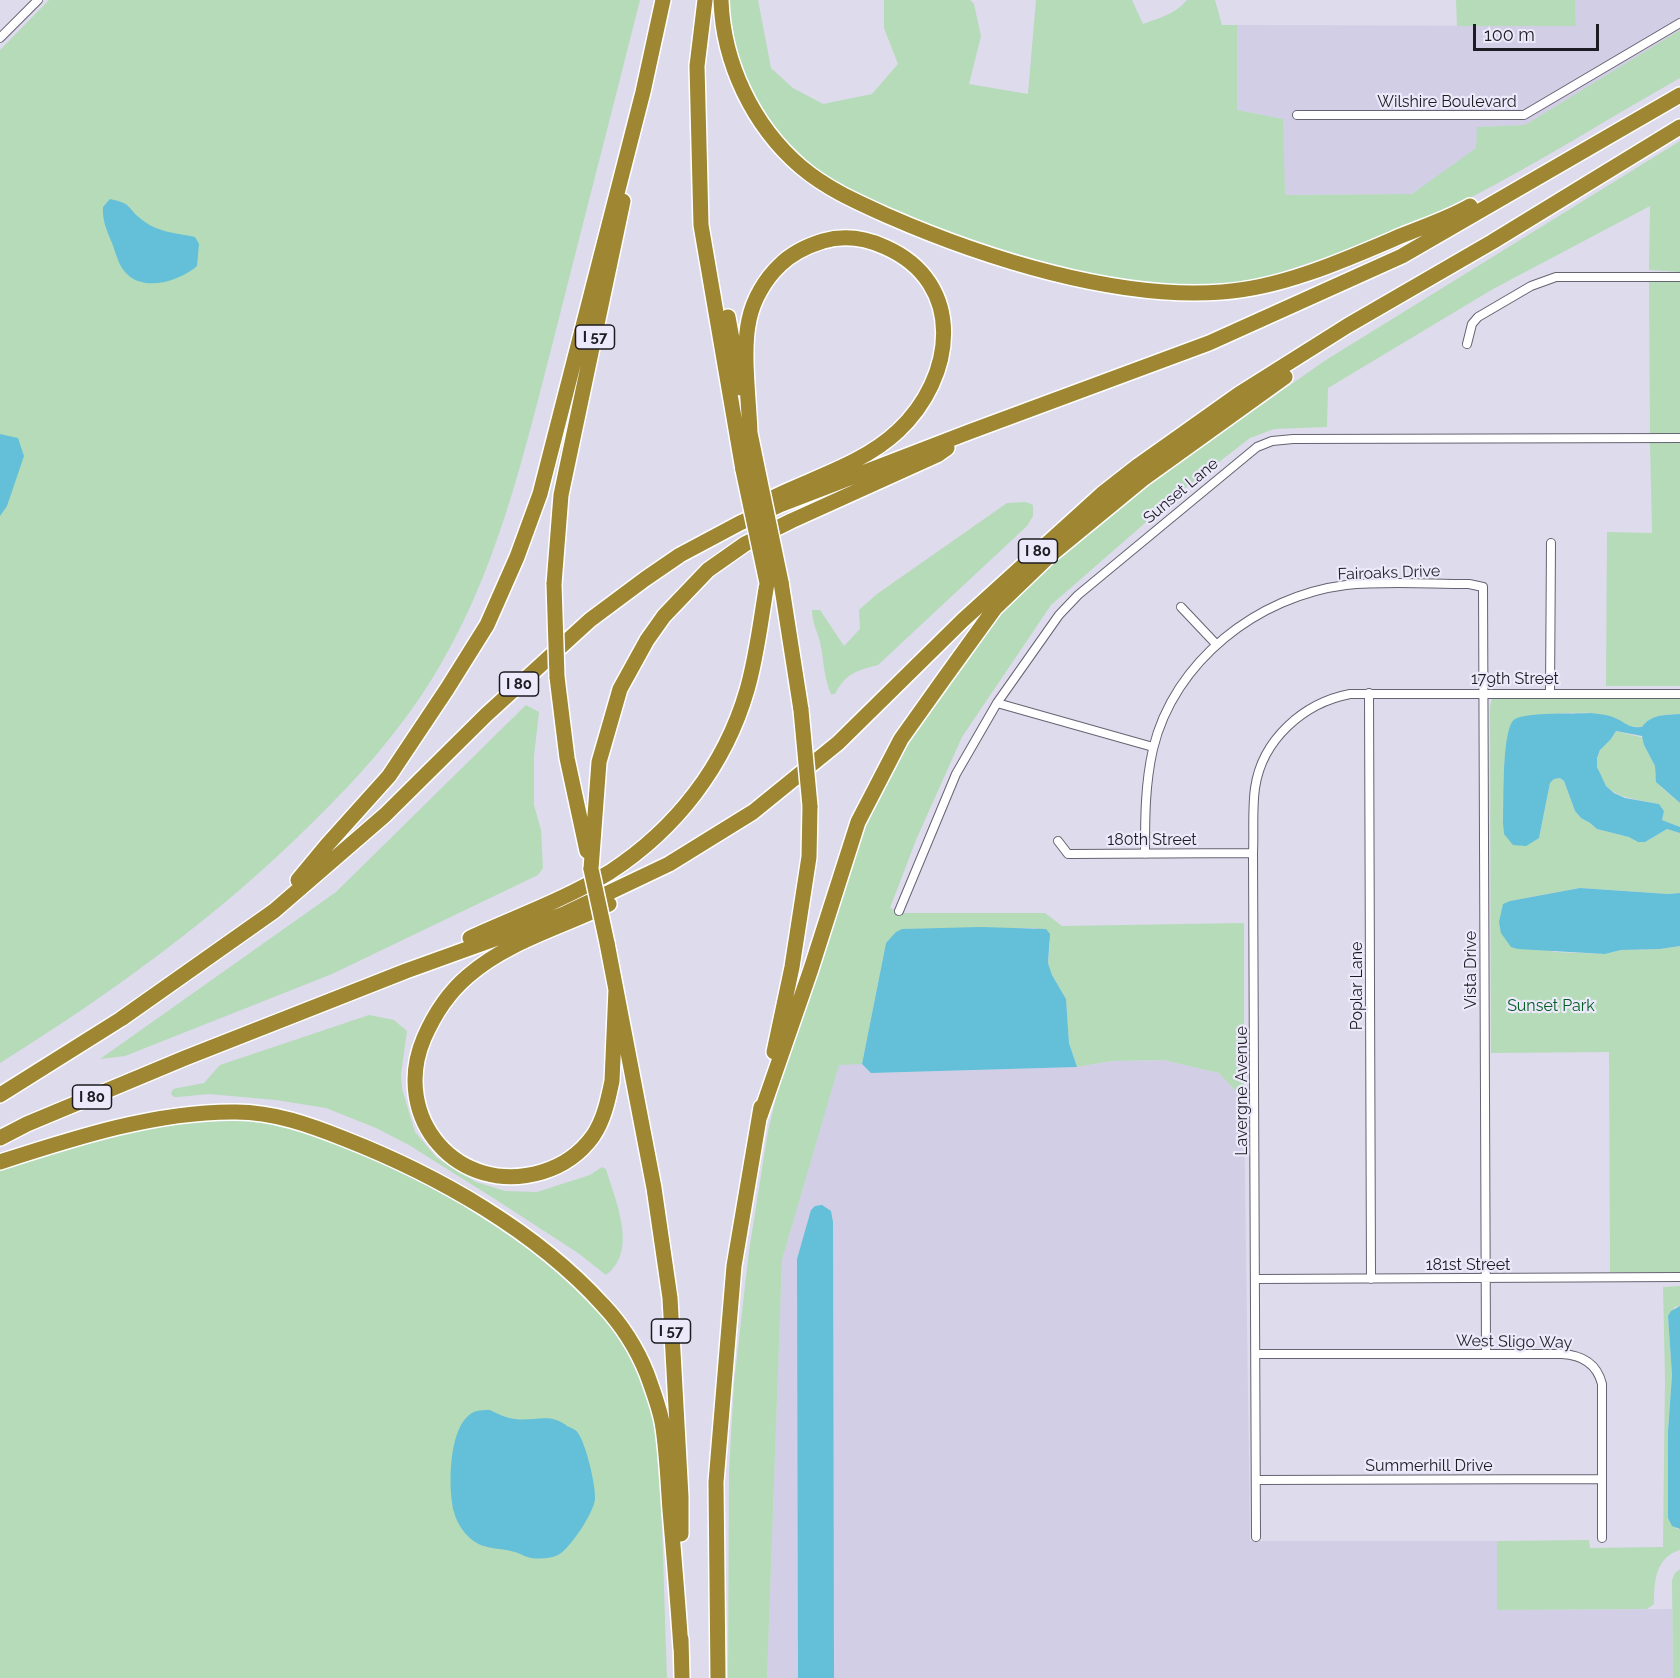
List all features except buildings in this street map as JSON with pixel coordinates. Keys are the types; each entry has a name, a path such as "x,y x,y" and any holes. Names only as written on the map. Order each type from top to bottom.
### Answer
{"highway":[{"name":"I 57","path":"663,0 643,92 619,224 561,495 555,584 557,677 567,758 588,827 591,869 654,1188 670,1298 681,1497 682,1678"},
{"path":"705,0 698,66 701,225 801,710 810,806 809,857 794,956 759,1116 734,1266 716,1482 718,1678"},
{"path":"721,0 728,48 744,93 756,116 777,144 813,177 850,199 953,242 1036,268 1135,289 1171,293 1224,292 1276,283 1355,255 1464,209 1515,180 1614,132"},
{"path":"274,911 327,845 389,776 447,689 487,625 496,606 540,494 643,92"},
{"name":"I 80","path":"0,1095 121,1019 274,911 385,815 486,715 590,620 680,555 782,504 1209,343 1402,256 1680,94"},
{"name":"I 80","path":"0,1138 27,1124 185,1058 406,971 564,914 669,864 753,812 838,743 963,620 1102,494 1239,394 1347,326 1492,243 1680,127"},
{"path":"699,144 722,288 750,433"},
{"path":"680,555 711,528 874,450 900,430 919,409 937,374 945,338 939,303 926,278 917,267 892,249 861,239 843,238 830,239 798,251 775,270 755,300 749,319 747,340 750,469"},
{"path":"759,1116 812,969 858,822 901,739 995,608 1048,557 1119,498 1210,429 1286,375 1328,349 1347,326"},
{"path":"588,827 599,762 620,689 646,640 688,590 708,570 745,544 937,455 969,432"},
{"path":"406,971 436,953 577,890 609,872 653,840 686,807 719,758 738,716 774,582"},
{"path":"616,989 612,1081 609,1094 601,1121 594,1134 572,1157 552,1169 531,1175 509,1177 487,1174 470,1168 443,1150 424,1122 417,1100 415,1075 420,1046 435,1015 445,1001 467,977 495,956 625,897 669,864"},
{"path":"0,1162 73,1139 134,1124 197,1113 238,1112 275,1116 314,1126 383,1154 448,1186 511,1226 566,1269 603,1305 624,1332 646,1373 663,1426 681,1649"}],"street":[{"path":"0,38 38,0"},
{"name":"Wilshire Boulevard","path":"1297,115 1524,115 1680,23"},
{"path":"1467,344 1470,331 1478,316 1530,286 1556,277 1680,276"},
{"name":"Sunset Lane","path":"899,910 956,774 998,703 1059,615 1078,595 1251,450 1265,443 1293,439 1680,438"},
{"path":"1550,693 1551,543"},
{"name":"Fairoaks Drive","path":"1146,854 1146,796 1154,747 1168,711 1183,684 1216,644 1259,613 1279,603 1317,591 1362,584 1469,584 1483,587"},
{"name":"Vista Drive","path":"1483,587 1486,1354"},
{"path":"1181,608 1216,644"},
{"name":"Poplar Lane","path":"1369,693 1371,1279"},
{"name":"179th Street","path":"1350,694 1680,694"},
{"name":"Lavergne Avenue","path":"1256,1537 1257,1279 1253,853 1255,788 1266,756 1285,728 1310,708 1350,694"},
{"path":"998,703 1154,747"},
{"name":"180th Street","path":"1058,841 1068,854 1253,853"},
{"name":"181st Street","path":"1257,1279 1680,1277"},
{"name":"West Sligo Way","path":"1256,1354 1570,1354 1581,1357 1598,1373 1602,1384 1602,1538"},
{"name":"Summerhill Drive","path":"1256,1480 1602,1479"}],"shaded area":[{"path":"1575,0 1680,0 1680,30 1525,125 1477,127 1477,148 1412,194 1285,195 1282,119 1237,110 1237,25 1576,26"},
{"path":"1163,1060 1219,1073 1244,1100 1250,1541 1497,1541 1498,1610 1672,1609 1673,1678 767,1678 782,1260 839,1064 862,1064 871,1073 1077,1067 1112,1061"}],"green space":[{"path":"49,0 640,0 532,424 506,513 473,600 430,682 391,737 346,789 241,889 124,980 0,1063 0,50"},
{"path":"729,0 758,0 771,68 793,88 823,104 872,94 898,64 884,28 884,0 970,0 974,4 981,36 969,84 1028,94 1036,0 1132,0 1143,24 1172,12 1187,0 1215,0 1222,25 1237,25 1237,110 1283,119 1285,195 1412,194 1476,148 1477,127 1525,125 1680,30 1680,78 1495,185 1393,233 1285,271 1239,283 1211,286 1139,282 1065,267 992,246 880,205 825,176 812,167 778,134 752,93 734,47"},
{"path":"1456,0 1575,0 1576,26 1457,26"},
{"path":"1680,141 1680,272 1649,270 1650,206 1493,289 1328,388 1327,427 1274,429 1250,438 1184,489 1051,605 962,737 916,840 890,908 905,913 1045,913 1062,926 1244,923 1244,1100 1219,1073 1163,1060 1112,1061 1077,1067 1069,1043 1066,999 1048,963 1050,943 1036,928 902,929 886,943 862,1064 839,1065 782,1260 767,1678 728,1678 729,1473 734,1383 749,1251 768,1131 809,985 863,822 909,735 985,632 1020,594 1093,529 1168,470 1326,360"},
{"path":"1649,279 1680,280 1680,434 1650,434"},
{"path":"1650,443 1680,443 1680,686 1606,686 1607,532 1652,533"},
{"path":"1026,502 1033,505 1033,516 1027,526 878,665 852,674 843,681 835,694 831,694 812,610 820,610 844,646 860,629 859,610 877,594 1007,503"},
{"name":"Sunset Park","path":"1492,699 1680,699 1680,714 1654,717 1642,727 1629,726 1589,713 1539,715 1515,720 1511,726 1505,752 1503,824 1504,834 1539,838 1550,783 1560,778 1564,781 1575,811 1597,829 1630,837 1638,842 1645,842 1667,829 1680,833 1680,893 1580,888 1510,901 1499,922 1554,952 1605,954 1621,950 1680,946 1680,1272 1610,1272 1609,1052 1491,1053 1490,706"},
{"path":"526,705 539,712 534,756 534,805 541,830 543,868 538,875 332,974 125,1056 100,1059 336,892"},
{"path":"1616,731 1644,738 1644,745 1655,766 1655,774 1661,787 1680,803 1680,827 1662,820 1664,811 1659,804 1615,793 1602,780 1597,768 1598,757 1602,747"},
{"path":"369,1015 394,1020 407,1031 401,1074 402,1089 415,1132 437,1158 476,1182 505,1191 537,1192 590,1175 602,1167 606,1169 619,1210 623,1239 616,1265 606,1275 578,1253 498,1201 409,1145 376,1128 326,1108 276,1100 209,1094 174,1097 171,1094 173,1089 204,1083 220,1065"},
{"path":"205,1118 249,1118 296,1128 334,1141 390,1166 454,1199 521,1241 582,1291 602,1312 620,1336 635,1362 646,1389 655,1423 660,1475 667,1678 0,1678 0,1167 102,1139"},
{"path":"1680,1286 1680,1306 1675,1307 1668,1316 1672,1375 1668,1430 1668,1518 1677,1529 1680,1529 1680,1550 1665,1558 1661,1565 1656,1580 1654,1604 1647,1609 1497,1610 1497,1541 1589,1540 1590,1548 1663,1547 1665,1379 1663,1287"},
{"path":"1680,1569 1680,1678 1673,1678 1672,1580"}],"water":[{"path":"110,199 126,204 153,227 195,237 199,244 197,266 171,280 151,283 141,282 125,272 103,216 103,207"},
{"path":"0,434 18,438 24,456 7,506 0,516"},
{"path":"1590,713 1609,716 1637,727 1642,727 1654,717 1680,714 1680,803 1656,782 1655,766 1642,736 1616,731 1600,750 1597,767 1606,786 1614,793 1625,798 1659,804 1664,811 1662,820 1680,827 1680,833 1667,829 1645,842 1638,842 1629,837 1597,829 1575,811 1564,781 1560,778 1550,783 1539,838 1526,846 1513,845 1504,834 1503,824 1505,751 1511,725 1515,719 1530,715"},
{"path":"1580,888 1680,893 1680,946 1621,950 1605,954 1518,949 1511,947 1501,933 1499,922 1503,904"},
{"path":"981,927 1046,929 1050,934 1048,963 1066,999 1069,1043 1077,1067 871,1073 862,1064 886,943 902,929"},
{"path":"822,1205 831,1211 833,1222 834,1678 798,1678 797,1259 811,1210 815,1206"},
{"path":"1680,1306 1680,1529 1672,1526 1668,1518 1668,1431 1672,1375 1668,1316 1671,1311"},
{"path":"490,1410 505,1417 522,1420 554,1419 575,1430 581,1438 594,1485 594,1505 581,1530 569,1546 558,1555 531,1558 476,1543 457,1520 451,1489 454,1444 464,1420 474,1412"}]}
